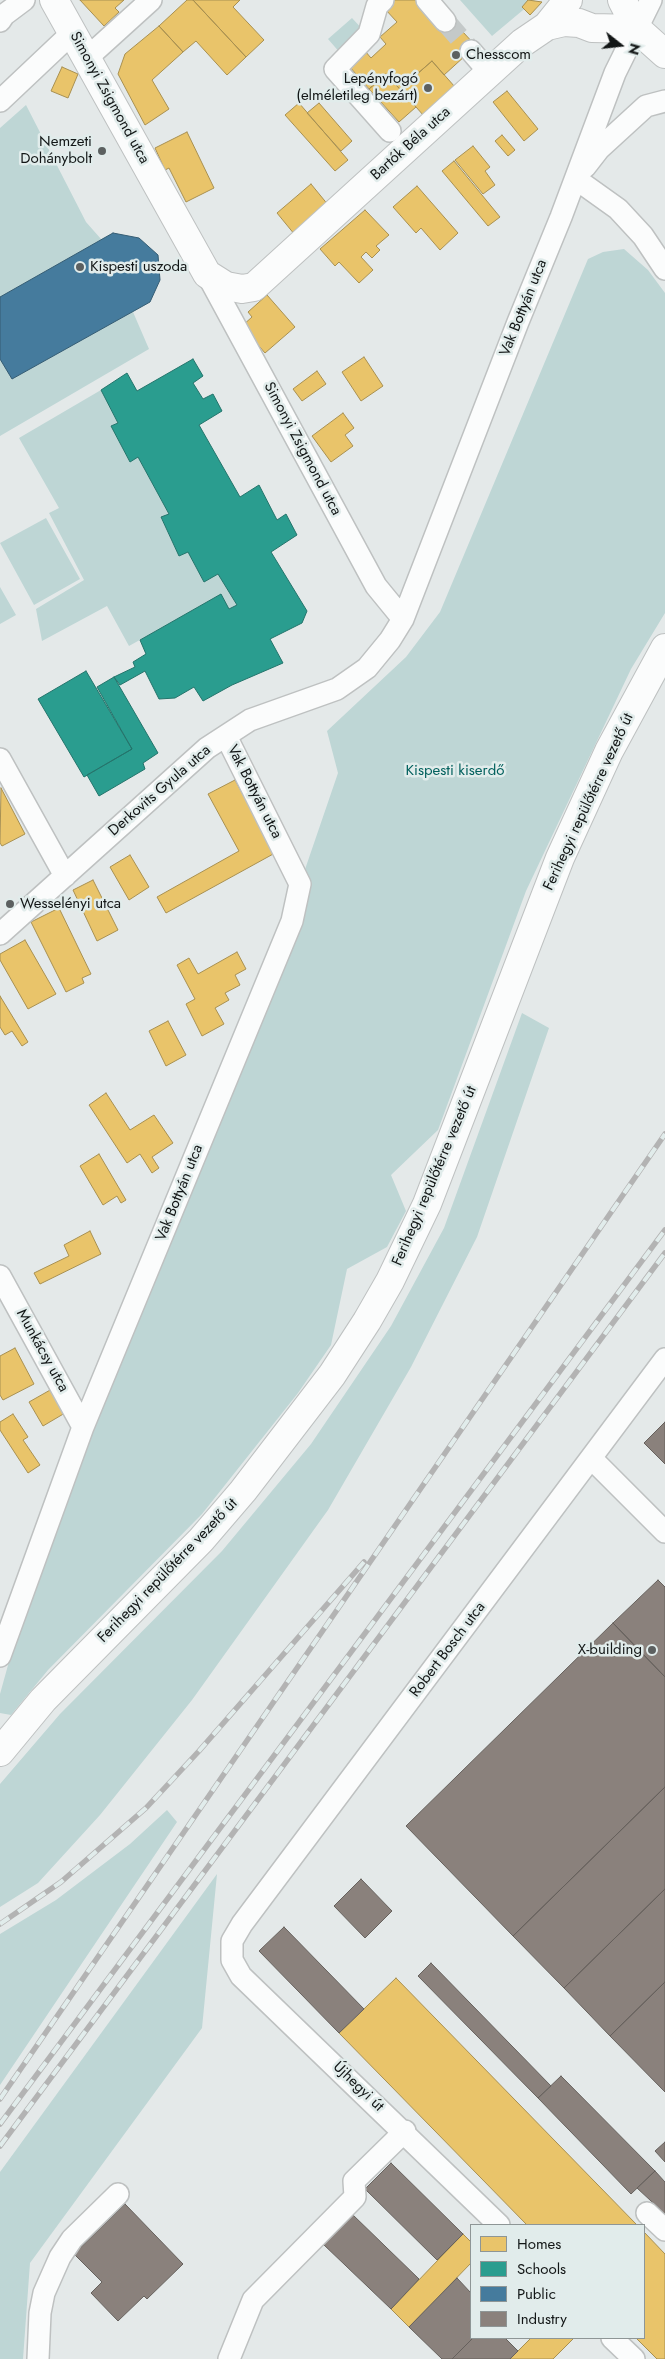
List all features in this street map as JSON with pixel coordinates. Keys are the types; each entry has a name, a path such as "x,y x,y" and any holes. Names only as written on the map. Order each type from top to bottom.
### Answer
{"main road":[{"name":"Simonyi Zsigmond utca","path":"54,0 207,274"},
{"name":"Bartók Béla utca","path":"207,274 226,286 242,289 254,287 489,72 522,43 547,26 568,0"},
{"path":"622,0 637,29 665,54"},
{"path":"547,26 564,22 579,23 592,28 637,29"},
{"name":"Ferihegyi repülőtérre vezető út","path":"0,1752 44,1700 201,1540 244,1491 332,1375 372,1313 390,1281 427,1204 560,858 609,751 665,648"}],"street":[{"path":"0,21 4,15 24,0"},
{"path":"87,58 151,0"},
{"path":"383,0 377,6 369,34 335,69 390,131"},
{"path":"427,0 445,21"},
{"name":"Vak Bottyán utca","path":"403,619 514,330 576,179 615,73 651,0"},
{"path":"0,101 72,33"},
{"path":"471,50 489,72"},
{"path":"662,259 618,210 576,179 599,149 646,106 665,101"},
{"name":"Simonyi Zsigmond utca","path":"207,274 376,586 403,619"},
{"name":"Derkovits Gyula utca","path":"0,934 207,748 250,720 337,689 367,668 390,640 403,619"},
{"name":"Vak Bottyán utca","path":"0,1656 83,1427 292,922 300,884 226,736"},
{"path":"0,759 65,876"},
{"name":"Munkácsy utca","path":"0,1276 83,1427"},
{"name":"Robert Bosch utca","path":"232,1941 248,1916 665,1359"},
{"path":"591,1458 665,1532"},
{"name":"Újhegyi út","path":"232,1941 232,1960 242,1976 498,2224"},
{"path":"229,2359 253,2300 355,2197 354,2181 404,2132"},
{"path":"38,2359 40,2313 44,2293 60,2257 72,2239 118,2194"},
{"path":"647,2213 665,2230"},
{"path":"613,2339 634,2359"}],"green space":[{"path":"460,0 535,0 492,36"},
{"path":"352,18 365,32 341,54 328,39"},
{"name":"Kispesti uszoda","path":"26,105 86,222 101,239 113,233 139,238 158,255 160,280 150,302 133,312 149,349 0,436 0,128"},
{"name":"Kispesti kiserdő","path":"624,249 648,270 665,293 665,613 631,669 526,891 438,1130 391,1175 406,1211 387,1247 347,1269 331,1345 298,1393 202,1514 48,1670 11,1715 0,1713 0,1694 10,1658 16,1613 300,884 338,773 327,731 406,657 440,612 588,259 603,252"},
{"path":"101,390 118,423 111,426 130,462 138,457 169,514 161,518 179,556 188,552 204,582 218,574 237,605 229,609 220,595 129,646 107,606 42,641 36,609 84,580 49,513 59,508 19,438"},
{"path":"46,518 80,579 34,605 0,543"},
{"path":"0,587 16,615 0,624"},
{"path":"522,1013 549,1028 477,1237 411,1367 328,1510 192,1700 100,1815 38,1883 0,1907 0,1784 60,1714 222,1551 311,1444 391,1326 444,1228"},
{"path":"167,1810 177,1822 0,2085 0,1934 56,1900 130,1844"},
{"path":"217,1874 202,2028 30,2263 23,2359 0,2359 0,2172"}],"building: Homes":[{"path":"80,0 124,0 115,8 119,12 104,26"},
{"path":"187,0 193,0 246,57 227,75 196,41 183,52 159,26"},
{"path":"193,0 240,0 233,7 264,40 246,57"},
{"path":"394,0 419,0 449,17 476,46 444,75 432,61 400,89 386,74 369,89 349,66 365,51 371,58 386,44 380,37 397,22 385,9"},
{"path":"528,0 542,2 530,15 522,7"},
{"path":"159,26 183,52 152,80 169,109 145,125 118,74 125,54"},
{"name":"Lepényfogó (elméletileg bezárt)","path":"432,61 455,87 424,116 400,89"},
{"path":"62,67 78,74 68,98 51,91"},
{"path":"386,74 416,107 399,122 369,89"},
{"path":"507,91 538,129 524,141 493,102"},
{"path":"299,103 348,160 335,171 285,115"},
{"path":"319,103 352,141 341,151 307,113"},
{"path":"187,132 214,188 186,202 169,168 165,170 155,148"},
{"path":"502,135 515,150 508,156 495,141"},
{"path":"473,146 490,167 485,171 495,185 483,194 455,160"},
{"path":"454,161 500,217 488,226 442,171"},
{"path":"311,184 329,206 295,235 277,213"},
{"path":"417,186 458,233 440,250 421,228 416,233 393,207"},
{"path":"365,210 389,235 376,246 380,250 372,258 366,252 361,257 373,270 359,283 339,262 335,266 320,249"},
{"path":"267,295 295,327 265,353 242,326 252,317 248,312"},
{"path":"364,357 383,386 361,401 342,372"},
{"path":"317,371 326,384 302,401 293,389"},
{"path":"343,413 354,428 345,435 353,446 331,462 312,436"},
{"path":"235,780 275,853 166,913 157,897 239,851 208,794"},
{"path":"1,788 25,834 2,846 0,843"},
{"path":"130,855 149,887 129,900 110,867"},
{"path":"93,880 118,930 97,941 73,890"},
{"path":"59,908 91,974 82,978 84,983 66,992 31,922"},
{"path":"25,940 56,994 28,1009 0,960 0,954"},
{"path":"237,952 246,969 235,975 240,985 225,993 229,1000 215,1008 224,1024 202,1036 186,1004 195,999 177,965 189,958 198,974"},
{"path":"0,996 28,1042 22,1046 12,1031 5,1035 0,1027"},
{"path":"168,1021 186,1055 166,1066 149,1031"},
{"path":"106,1093 130,1130 154,1115 173,1143 152,1157 159,1168 152,1173 140,1154 127,1163 89,1105"},
{"path":"99,1154 126,1200 121,1203 117,1196 103,1205 80,1166"},
{"path":"90,1231 101,1254 40,1284 34,1273 69,1256 64,1245"},
{"path":"15,1348 34,1384 3,1400 0,1395 0,1356"},
{"path":"52,1389 65,1413 43,1426 29,1402"},
{"path":"13,1414 28,1437 23,1440 40,1465 28,1473 0,1430 0,1422"},
{"path":"396,1978 636,2224 526,2224 339,2033"},
{"path":"645,2233 665,2254 665,2359 657,2359 637,2339 645,2339"},
{"path":"463,2234 470,2241 470,2264 409,2327 391,2309"},
{"path":"530,2339 573,2339 553,2359 510,2359"}],"building: Schools":[{"path":"193,359 203,376 193,383 203,399 213,394 222,411 199,425 240,497 259,485 277,520 286,514 297,535 271,552 307,611 302,623 270,639 283,663 232,685 203,701 194,687 175,698 159,699 145,671 120,685 114,677 135,667 133,662 146,654 140,640 221,594 229,609 237,605 218,574 204,582 188,552 179,556 161,517 169,514 138,457 130,462 111,426 118,423 101,390 127,373 137,391"},
{"path":"86,671 132,749 84,777 38,699"},
{"path":"114,677 158,753 143,763 145,769 99,796 87,775 132,749 97,687"}],"building: Public":[{"name":"Kispesti uszoda","path":"113,233 139,238 158,255 160,280 150,302 12,379 0,359 0,297"}],"building: Industry":[{"path":"665,1422 665,1464 644,1443"},
{"name":"X-building","path":"658,1580 665,1587 665,1677 613,1623"},
{"path":"613,1623 665,1677 665,1787 513,1936 406,1826"},
{"path":"665,1787 665,1889 564,1988 513,1936"},
{"path":"361,1879 392,1911 365,1938 334,1906"},
{"path":"665,1889 665,1982 610,2036 564,1988"},
{"path":"284,1927 364,2009 339,2033 259,1951"},
{"path":"431,1963 551,2086 538,2098 418,1976"},
{"path":"665,1982 665,2092 610,2036"},
{"path":"561,2076 655,2171 631,2194 538,2098"},
{"path":"665,2142 665,2162 655,2151"},
{"path":"391,2163 463,2234 437,2260 365,2189"},
{"path":"655,2171 665,2182 665,2214 637,2188"},
{"path":"125,2204 183,2264 147,2299 144,2296 118,2321 91,2293 102,2282 74,2254"},
{"path":"352,2214 419,2279 391,2309 323,2244"},
{"path":"457,2278 470,2292 470,2339 472,2339 452,2359 442,2359 409,2327"},
{"path":"472,2339 506,2339 518,2351 510,2359 452,2359"}],"tunnel":[{"path":"445,21 471,51"}],"railway":[{"path":"0,2099 665,1134"},
{"path":"0,2124 665,1230"},
{"path":"0,2146 665,1253"},
{"path":"0,1924 61,1882 146,1808 199,1751 364,1562"}],"place":[{"name":"Chesscom","path":"456,55"},
{"name":"Lepényfogó (elméletileg bezárt)","path":"428,88"},
{"name":"Nemzeti Dohánybolt","path":"102,151"},
{"name":"Kispesti uszoda","path":"80,267"},
{"name":"Wesselényi utca","path":"10,904"},
{"name":"X-building","path":"652,1650"}]}
